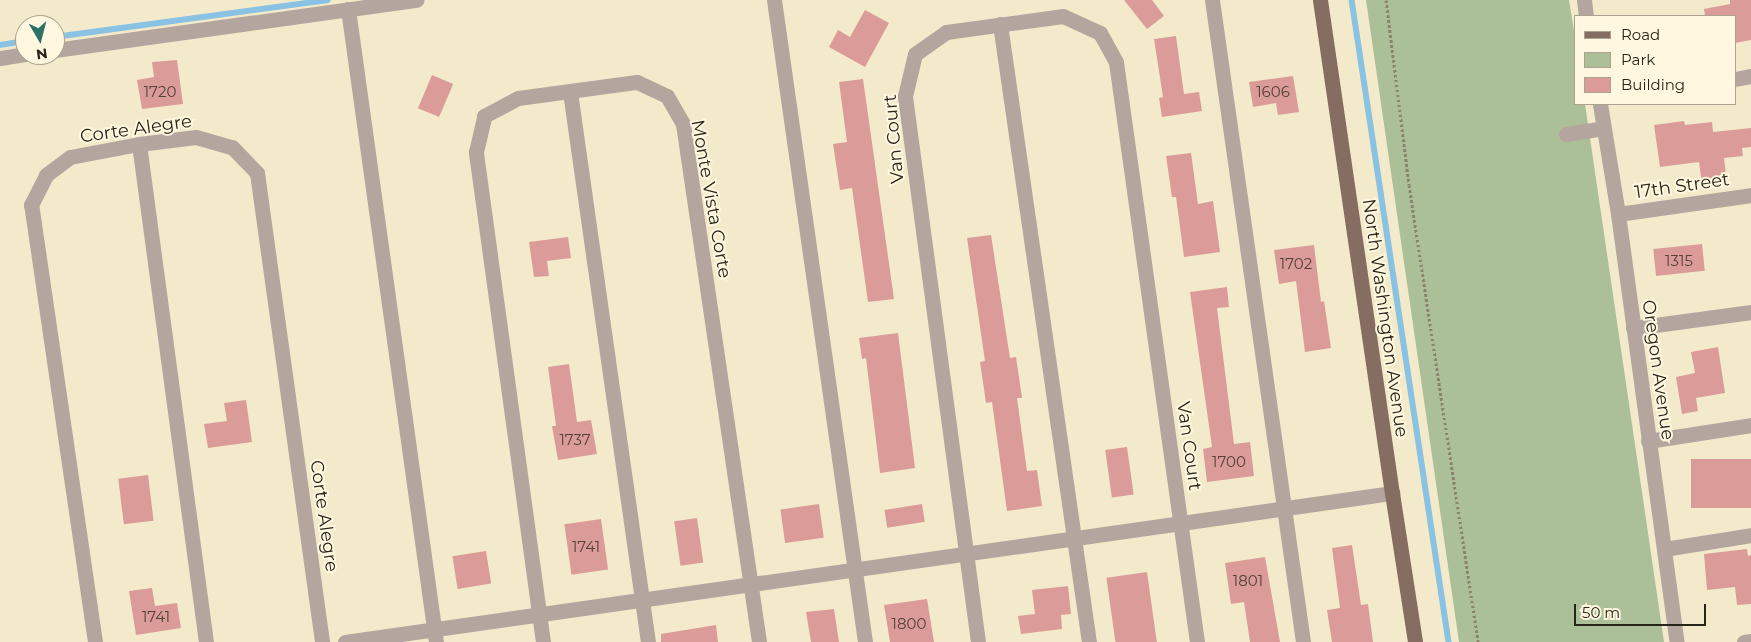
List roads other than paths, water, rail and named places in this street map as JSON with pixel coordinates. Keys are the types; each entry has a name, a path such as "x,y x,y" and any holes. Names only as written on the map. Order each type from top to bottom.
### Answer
{"main road":[{"name":"North Washington Avenue","path":"1320,0 1392,493 1416,642"}],"street":[{"path":"65,49 417,0"},
{"path":"774,0 864,642"},
{"path":"1212,0 1303,642"},
{"path":"1584,0 1586,15"},
{"path":"348,9 435,636"},
{"name":"Van Court","path":"978,642 905,96 915,54 946,32 1063,16 1100,33 1116,62 1197,642"},
{"path":"1000,24 1089,642"},
{"path":"0,58 15,56"},
{"path":"1736,79 1751,76"},
{"name":"Monte Vista Corte","path":"543,642 476,152 484,116 518,98 636,82 667,96 683,124 758,642"},
{"path":"570,92 648,642"},
{"name":"Oregon Avenue","path":"1600,105 1618,214 1677,642"},
{"path":"1566,134 1604,128"},
{"name":"Corte Alegre","path":"95,642 32,205 46,175 70,157 139,144 196,137 232,147 256,173 322,642"},
{"path":"139,144 206,642"},
{"name":"17th Street","path":"1618,214 1751,194"},
{"path":"1633,328 1751,312"},
{"path":"1648,441 1751,425"},
{"path":"345,642 435,636 539,614 1392,493"},
{"path":"1664,549 1751,535"},
{"path":"1744,642 1751,641"}],"waterway":[{"path":"65,36 327,0"},
{"path":"1352,0 1449,642"},
{"path":"0,45 15,43"}]}
